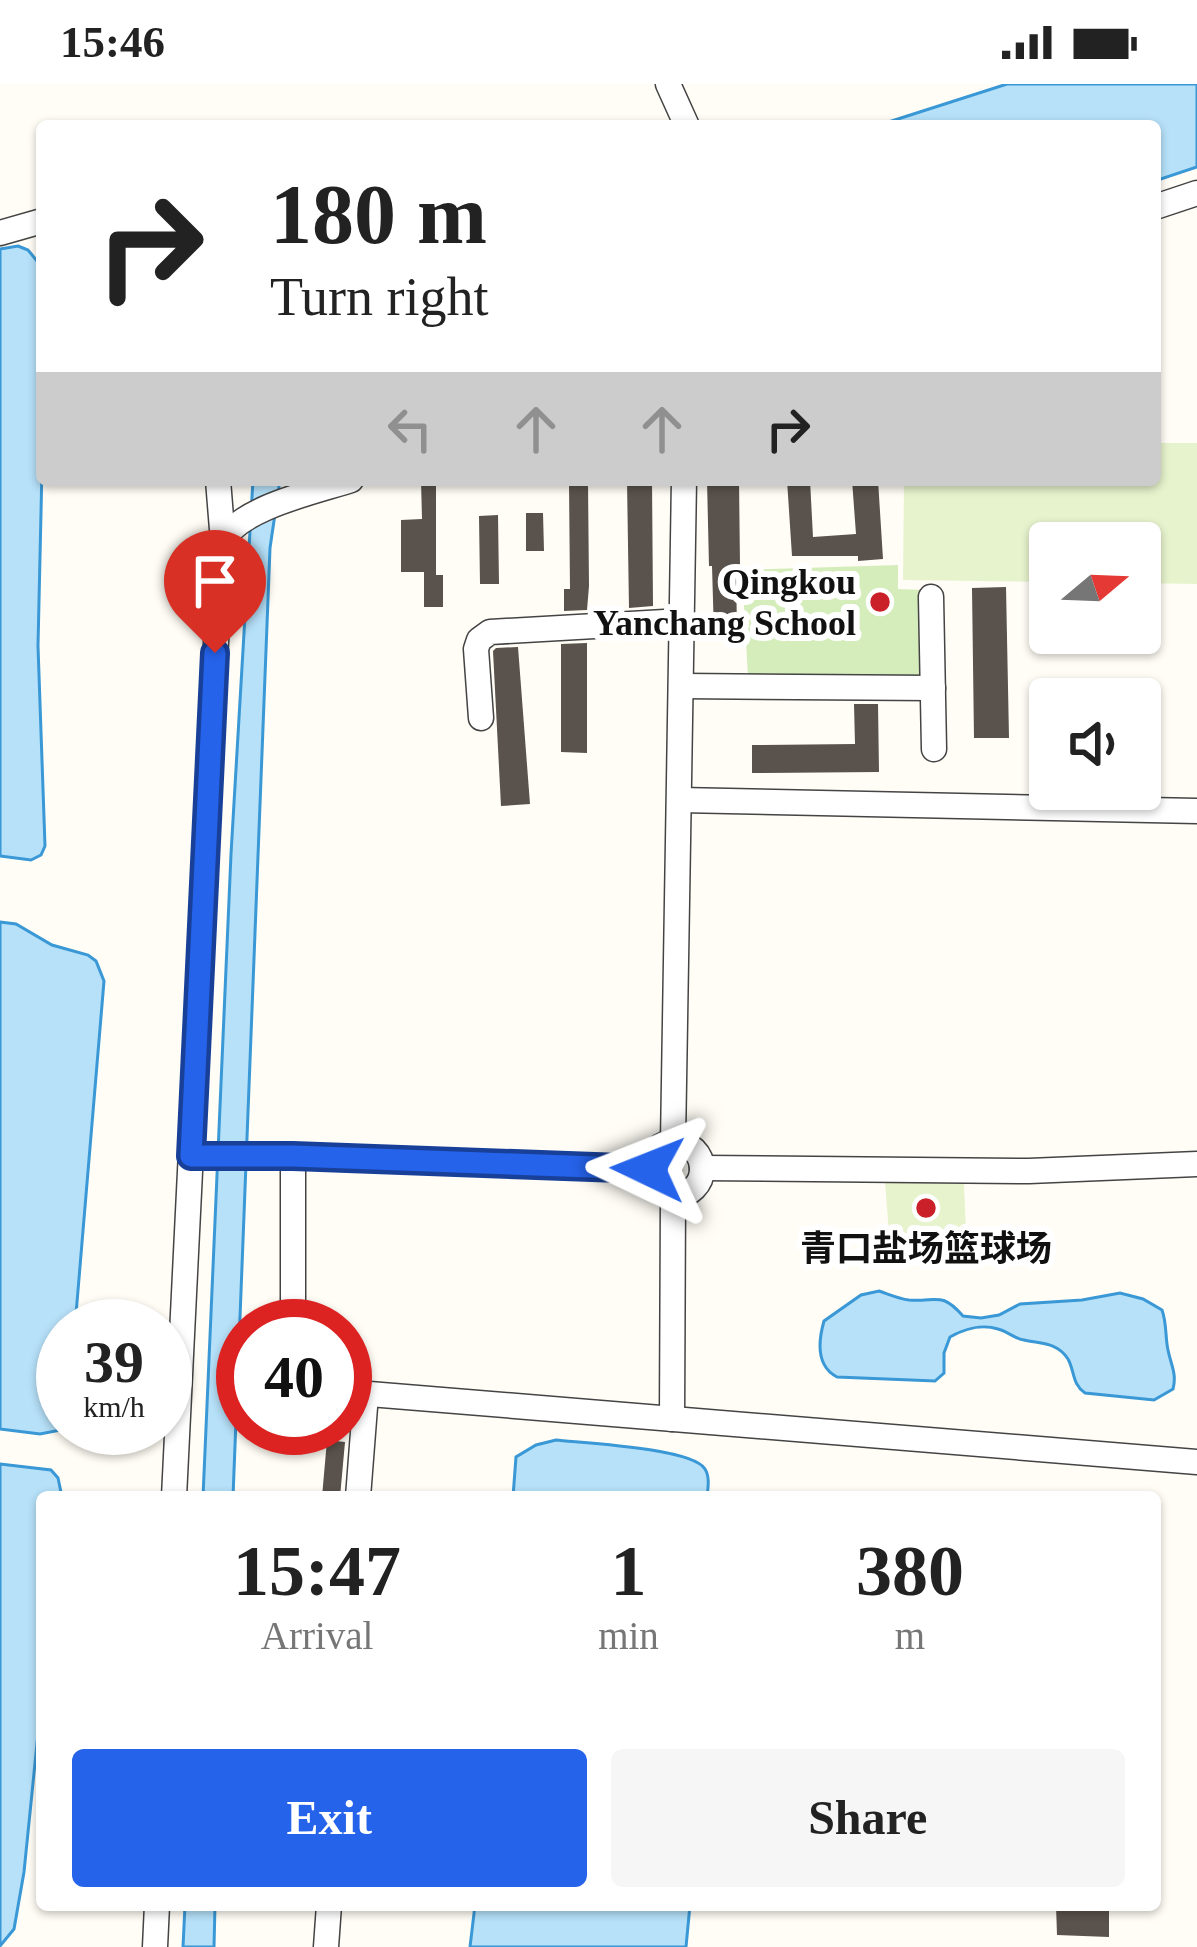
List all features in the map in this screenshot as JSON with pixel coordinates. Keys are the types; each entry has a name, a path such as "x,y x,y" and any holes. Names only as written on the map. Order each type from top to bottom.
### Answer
{"street":[{"path":"668,84 684,120"},
{"path":"1161,205 1197,193"},
{"path":"0,233 36,223"},
{"path":"174,1491 223,542 218,486"},
{"path":"223,542 250,516 333,486"},
{"path":"673,1142 684,486"},
{"path":"931,597 934,749"},
{"path":"481,718 476,649 484,635 510,629 682,621"},
{"path":"682,686 933,688"},
{"path":"680,800 1197,811"},
{"path":"673,1142 693,1149 702,1168 693,1188 680,1196 658,1190 648,1169 658,1147 673,1142"},
{"path":"191,1156 648,1169"},
{"path":"293,1156 293,1299"},
{"path":"702,1168 1029,1171 1197,1164"},
{"path":"672,1419 673,1196"},
{"path":"372,1394 1197,1462"},
{"path":"357,1455 358,1491"},
{"path":"155,1947 157,1911"},
{"path":"326,1947 329,1911"}],"green space":[{"path":"1161,443 1197,443 1197,584 1161,583 1161,522 1029,522 1029,582 903,580 904,486 1161,486"},
{"path":"898,565 898,589 925,590 923,677 748,677 742,570"},
{"name":"青口盐场篮球场","path":"885,1182 964,1183 966,1233 889,1233"}],"water":[{"path":"1007,84 1197,84 1197,167 1161,179 1161,120 895,120"},
{"path":"18,246 36,260 36,486 42,486 38,646 45,846 31,860 0,856 0,249"},
{"path":"253,486 279,486 270,548 241,1299 216,1299 216,1455 235,1455 233,1491 203,1491"},
{"path":"0,922 16,924 52,945 88,955 96,961 104,981 77,1299 36,1299 36,1434 0,1429"},
{"path":"879,1291 905,1299 944,1300 963,1316 981,1318 1020,1304 1120,1293 1143,1299 1162,1310 1173,1389 1154,1400 1085,1393 1059,1349 986,1327 950,1337 944,1373 935,1381 837,1377 825,1367 820,1353 824,1321 861,1295"},
{"path":"556,1440 680,1456 705,1469 707,1491 513,1491 516,1457"},
{"path":"0,1464 51,1470 61,1491 36,1491 36,1753 14,1929 0,1946"},
{"path":"185,1911 215,1911 214,1947 183,1947"},
{"path":"474,1911 689,1911 686,1947 470,1947"}],"building":[{"path":"421,486 436,486 436,575 443,575 443,607 424,607 424,572 401,572 401,520 422,519"},
{"path":"569,486 588,486 587,610 564,611 564,589 570,589"},
{"path":"627,486 652,486 653,606 629,608"},
{"path":"707,486 739,486 737,634 714,634"},
{"path":"787,486 810,486 813,537 856,534 852,486 878,486 883,559 792,556"},
{"path":"526,513 543,513 544,551 526,551"},
{"path":"498,515 499,584 480,584 479,516"},
{"path":"1006,587 1009,738 974,738 972,588"},
{"path":"587,643 587,753 561,752 561,644"},
{"path":"518,647 530,804 501,806 493,651"},
{"path":"854,704 878,704 879,772 752,773 752,745 855,744"},
{"path":"326,1455 344,1455 341,1491 323,1491"},
{"path":"1056,1911 1109,1911 1109,1937 1057,1935"}],"place":[{"name":"Qingkou Yanchang School","path":"880,602"},
{"name":"青口盐场篮球场","path":"926,1208"}],"route":[{"path":"215,653 191,1156 648,1169"}]}
